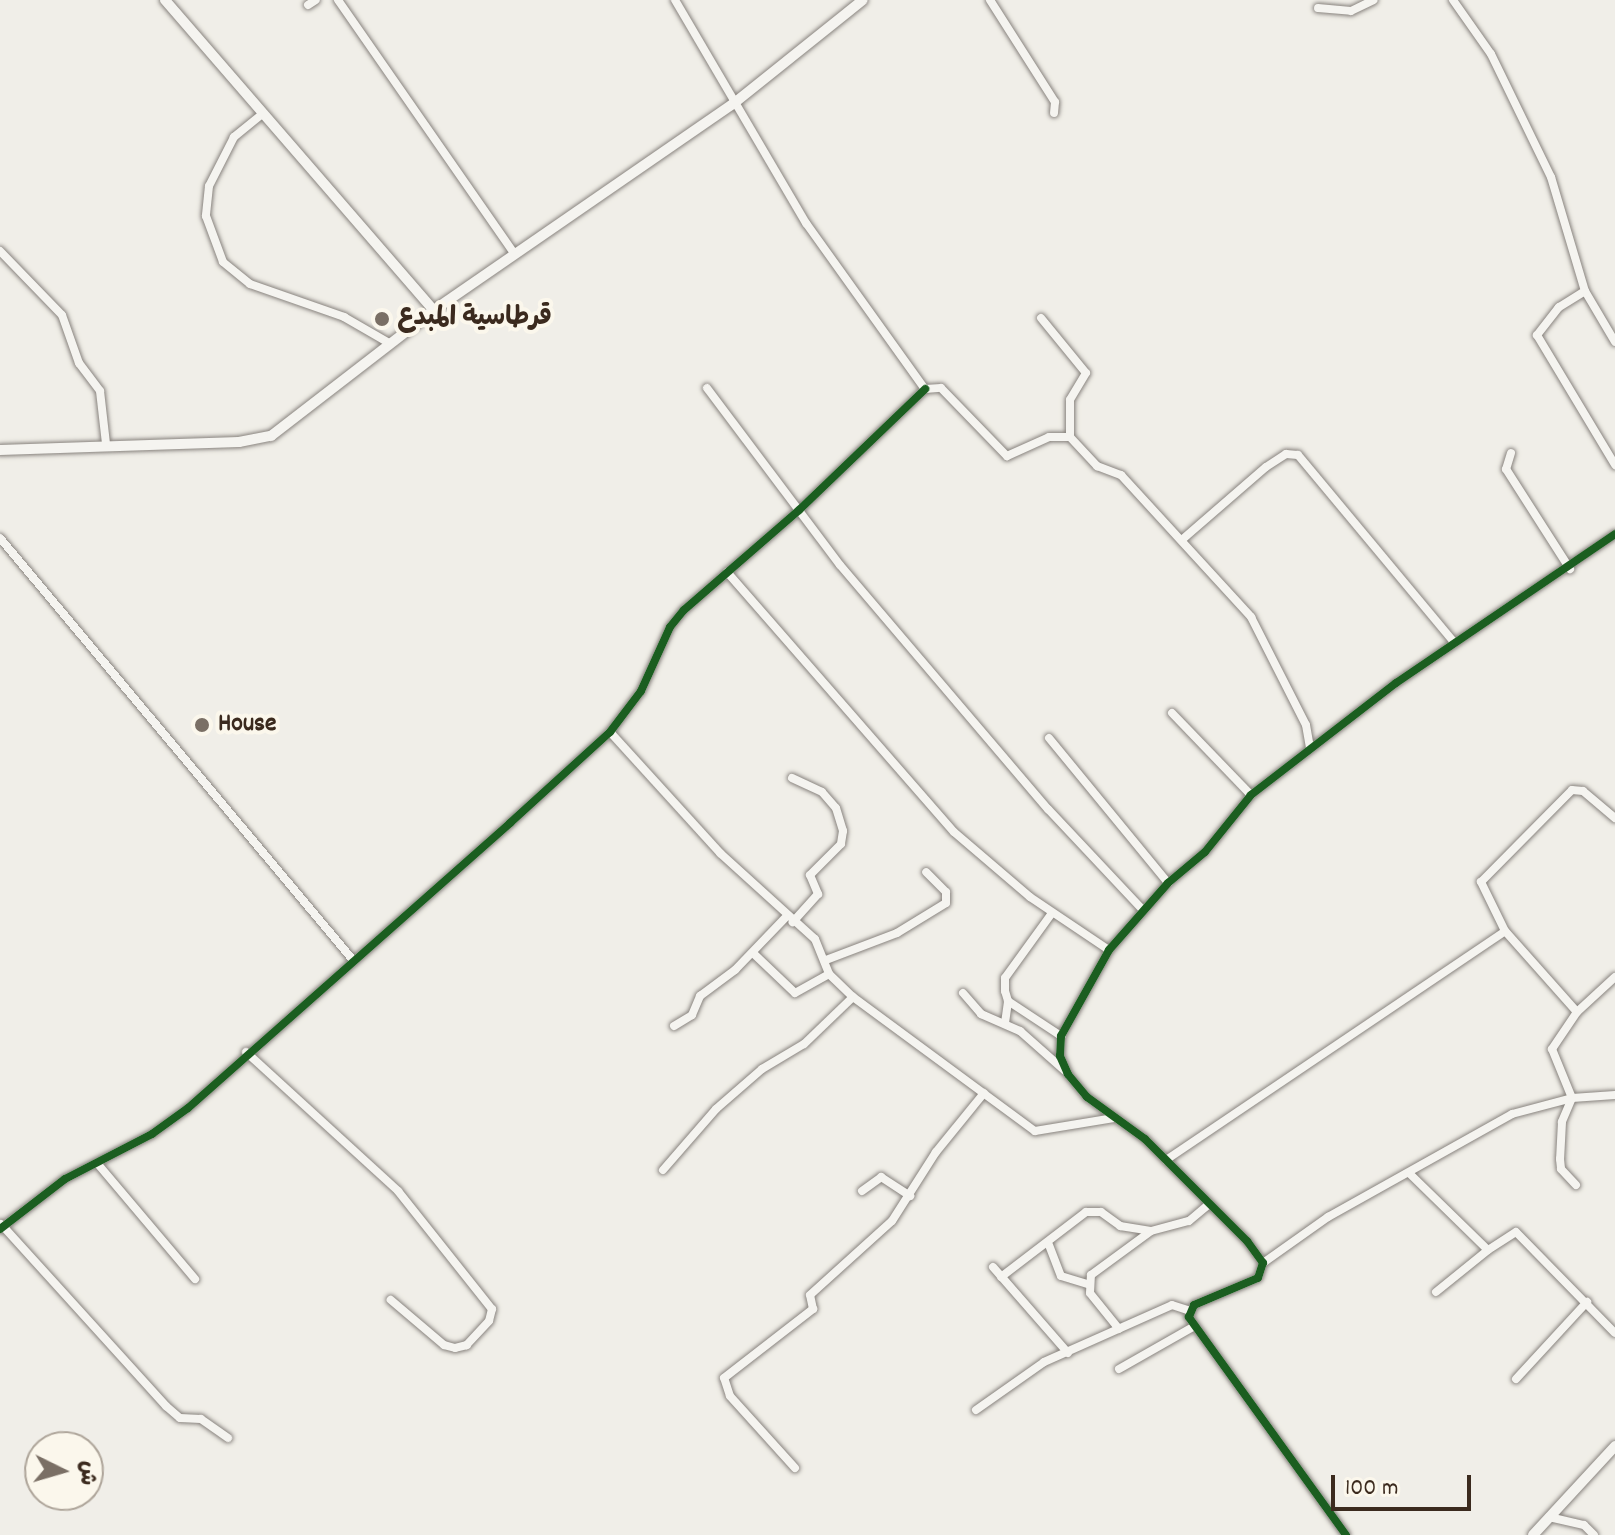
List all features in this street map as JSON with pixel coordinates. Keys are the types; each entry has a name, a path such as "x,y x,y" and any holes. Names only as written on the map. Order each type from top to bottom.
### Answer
{"street":[{"path":"165,0 261,115 434,310"},
{"path":"338,0 515,255"},
{"path":"675,0 733,104 849,290 925,389"},
{"path":"0,450 106,444 239,442 271,436 434,310 733,104 863,0"},
{"path":"990,0 1055,102 1054,113"},
{"path":"1318,8 1351,11 1374,0"},
{"path":"1453,0 1491,54 1551,177 1585,291 1615,342"},
{"path":"261,115 234,137 209,186 206,216 223,262 250,284 344,317 389,343"},
{"path":"0,251 62,315 79,363 100,391 106,444"},
{"path":"1585,291 1559,307 1537,335 1615,465"},
{"path":"1041,318 1086,373 1070,400 1070,437 1097,466 1121,475 1184,538 1251,617 1306,725 1310,748"},
{"path":"707,388 799,510 1048,809 1143,910"},
{"path":"228,1438 201,1419 180,1418 166,1406 1,1226 65,1179 170,1121 610,732 641,691 670,627 727,572 799,510 925,389 941,388 1007,456 1049,437 1070,437"},
{"path":"1511,453 1506,469 1570,569"},
{"path":"1184,538 1266,467 1286,454 1298,455 1454,642"},
{"path":"1068,1074 1060,1056 1061,1036 1109,950 1168,883 1205,852 1251,795 1454,642 1570,569 1615,534"},
{"path":"0,538 119,686 353,960"},
{"path":"727,572 954,832 1052,913 1109,950"},
{"path":"1172,713 1251,795"},
{"path":"610,732 789,920 815,939 826,960 829,974 853,997 1035,1131 1114,1118"},
{"path":"1049,738 1168,883"},
{"path":"674,1026 692,1015 700,996 818,894 810,875 841,844 843,831 836,808 822,792 792,778"},
{"path":"1577,1012 1505,931 1482,887 1487,874 1572,790 1583,791 1615,818"},
{"path":"826,960 897,933 946,903 946,892 926,872"},
{"path":"1005,1023 1008,1001 1005,978 1052,913"},
{"path":"1166,1160 1505,931"},
{"path":"753,953 795,993 829,974"},
{"path":"1576,1185 1561,1169 1562,1122 1572,1098 1552,1049 1577,1012 1615,977"},
{"path":"963,993 981,1014 1005,1023 1166,1160 1247,1241 1263,1263"},
{"path":"663,1170 716,1109 762,1069 804,1044 853,997"},
{"path":"1008,1001 1061,1036"},
{"path":"246,1052 398,1191 492,1309 489,1321 467,1345 455,1348 444,1345 391,1300"},
{"path":"795,1468 730,1396 724,1378 813,1309 810,1295 869,1245 910,1196 936,1152 984,1093"},
{"path":"976,1410 1017,1378 1119,1329 1172,1305 1190,1311 1258,1278 1263,1263 1328,1217 1512,1114 1572,1098 1615,1095"},
{"path":"97,1163 195,1279"},
{"path":"1409,1173 1488,1250"},
{"path":"862,1191 881,1177 910,1196"},
{"path":"1119,1329 1090,1293 1098,1266 1151,1231 1189,1221 1208,1205"},
{"path":"1001,1277 1049,1245 1086,1212 1101,1212 1120,1226 1151,1231"},
{"path":"1436,1292 1516,1232 1615,1333"},
{"path":"1049,1245 1061,1276 1090,1285"},
{"path":"993,1267 1068,1353"},
{"path":"1516,1379 1587,1302"},
{"path":"1190,1311 1193,1327 1346,1535"},
{"path":"1119,1369 1193,1327"},
{"path":"1533,1535 1615,1446"},
{"path":"1549,1517 1584,1525 1594,1535"}],"cycle path":[{"path":"0,1229 65,1179 152,1134 188,1108 510,823 610,732 641,691 670,627 684,610 799,510 925,389"},
{"path":"1346,1535 1189,1317 1194,1305 1258,1278 1263,1263 1247,1241 1145,1139 1087,1097 1068,1074 1060,1056 1061,1036 1109,950 1168,883 1205,852 1251,795 1396,683 1615,534"}],"place":[{"name":"قرطاسية المبدع","path":"382,319"},
{"name":"House","path":"202,725"}]}
